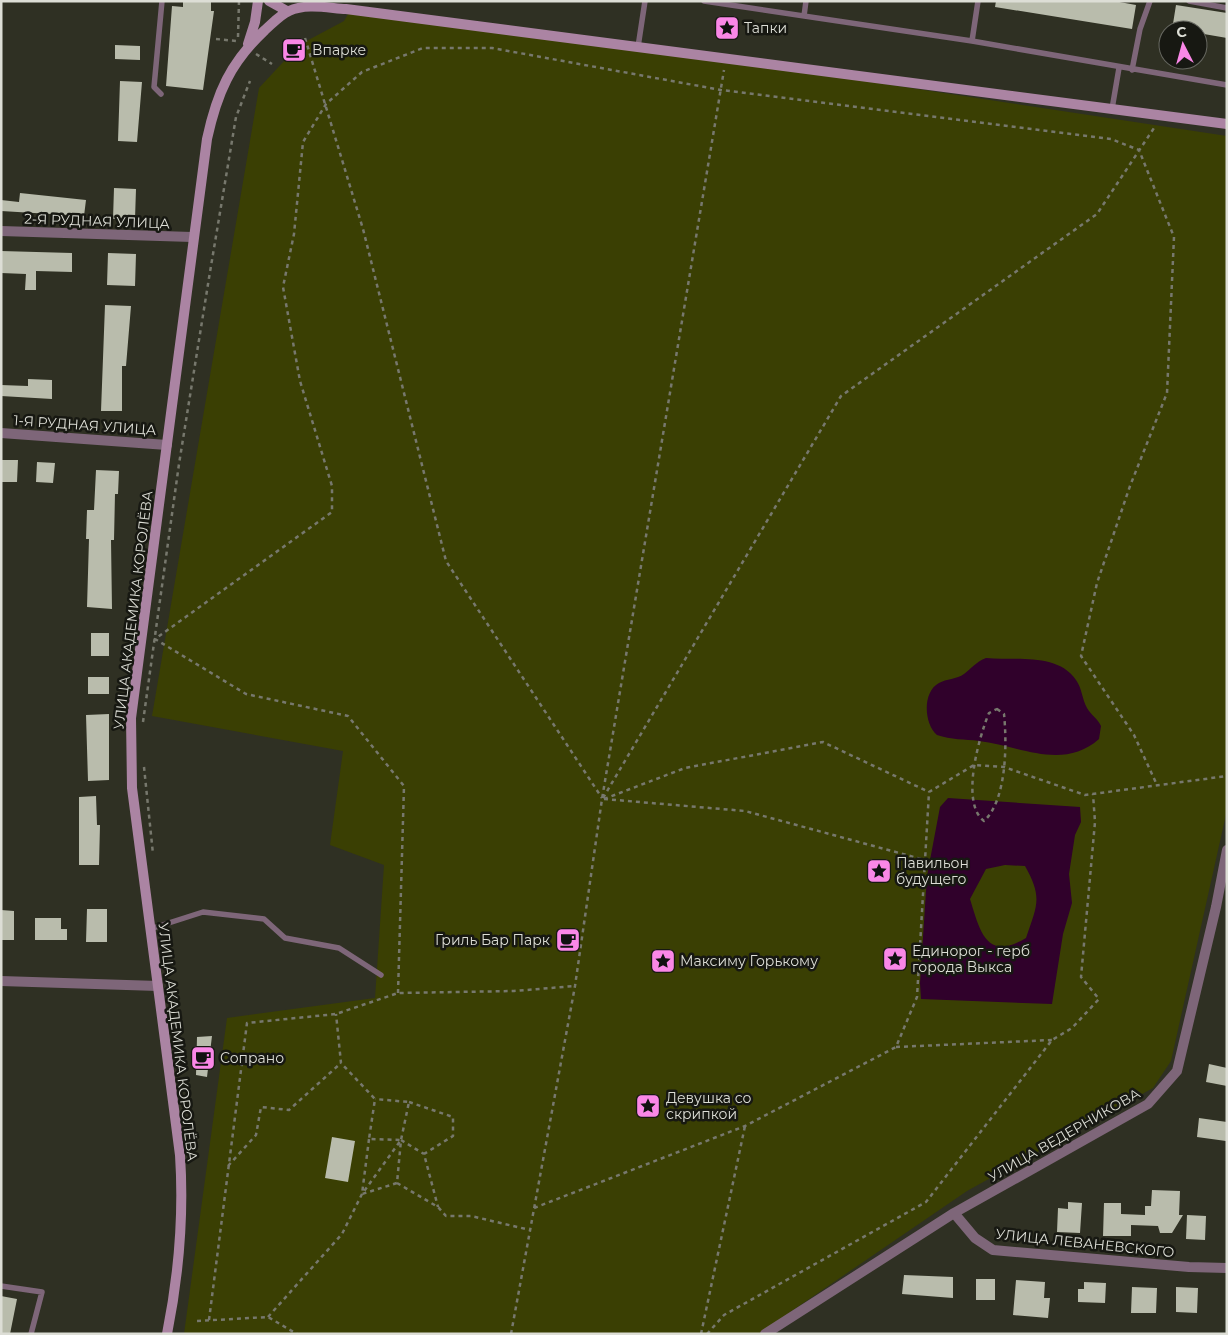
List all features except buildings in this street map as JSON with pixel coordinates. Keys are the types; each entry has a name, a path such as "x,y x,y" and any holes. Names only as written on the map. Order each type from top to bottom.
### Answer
{"street":[{"path":"250,50 258,1"},
{"path":"269,1 287,11"},
{"path":"250,50 287,11 306,4 343,5 638,47 1227,124"},
{"name":"УЛИЦА АКАДЕМИКА КОРОЛЁВА","path":"166,1334 174,1300 179,1252 182,1193 180,1155 132,788 132,718 192,238 207,139 214,105 231,69 250,50"},
{"name":"2-Я РУДНАЯ УЛИЦА","path":"1,231 192,238"},
{"name":"1-Я РУДНАЯ УЛИЦА","path":"1,433 167,445"},
{"name":"УЛИЦА ВЕДЕРНИКОВА","path":"765,1334 954,1213 1148,1104 1177,1070 1216,907 1227,850"},
{"path":"1,981 158,986"},
{"name":"УЛИЦА ЛЕВАНЕВСКОГО","path":"954,1213 974,1238 993,1250 1189,1267 1227,1268"}],"lane":[{"path":"161,94 154,87 162,1"},
{"path":"638,47 645,1"},
{"path":"704,1 972,41 1119,68 1227,85"},
{"path":"804,16 806,1"},
{"path":"972,41 978,1"},
{"path":"1132,70 1140,29 1150,1"},
{"path":"1189,1 1227,8"},
{"path":"1112,109 1119,68"},
{"path":"150,929 203,912 264,919 286,938 339,948 381,974"},
{"path":"1,1286 42,1292 31,1334"}],"path":[{"path":"216,39 238,41 239,1"},
{"path":"305,38 363,229 446,561 602,799"},
{"path":"155,640 332,512 332,486 300,381 283,287 294,234 303,142 326,104 362,72 422,48 492,48 721,90 1111,139 1139,150 1174,237 1167,393 1130,486 1097,582 1081,656 1134,735 1157,785"},
{"path":"250,50 272,64"},
{"path":"511,1334 575,986 602,799 726,58"},
{"path":"143,727 179,464 236,117 250,81"},
{"path":"602,799 841,396 1096,214 1162,116"},
{"path":"155,640 246,694 348,716 404,786 398,994"},
{"path":"997,709 1004,714 1006,732 1004,767 1001,788 991,815 984,821 978,816 974,805 974,764 989,713 997,709"},
{"path":"602,799 685,768 823,742 929,792"},
{"path":"929,792 974,764 1004,767 1085,795 1227,776"},
{"path":"144,765 154,863"},
{"path":"896,1047 917,997 929,792"},
{"path":"707,1334 724,1315 926,1202 1052,1040 1072,1028 1099,999 1081,976 1095,822 1093,794"},
{"path":"602,799 745,811 925,860"},
{"path":"208,1320 247,1023 336,1014 398,994 514,992 575,986"},
{"path":"336,1014 341,1063 374,1099 409,1102 453,1117 453,1136 424,1154"},
{"path":"534,1208 745,1126 896,1047 1052,1040"},
{"path":"228,1167 256,1135 261,1107 290,1110 341,1063"},
{"path":"362,1194 374,1099"},
{"path":"397,1183 401,1140 409,1102"},
{"path":"701,1334 745,1126"},
{"path":"369,1139 401,1140 424,1154 438,1207"},
{"path":"268,1317 342,1234 362,1194 401,1140"},
{"path":"362,1194 397,1183 438,1207 446,1216 471,1216 530,1230"},
{"path":"197,1321 268,1317 298,1334"}],"green space":[{"path":"351,9 805,72 1227,136 1227,810 1171,1061 1153,1088 967,1191 758,1334 184,1334 227,1018 375,998 384,865 330,845 343,751 152,716 259,88 299,45 344,21"}],"shaded area":[{"path":"986,658 1047,662 1058,665 1068,671 1078,683 1090,713 1101,726 1099,739 1071,754 1056,755 937,735 929,724 927,716 927,701 930,693 939,683 961,676"},
{"path":"948,798 1080,807 1081,822 1075,835 1069,874 1072,903 1063,934 1052,1004 921,999 920,983 927,876 940,807","holes":["1005,865 1025,866 1031,877 1036,894 1035,909 1026,938 1013,945 1002,947 993,945 982,932 970,899 986,869"]}],"place":[{"name":"Тапки","path":"727,28"},
{"name":"Впарке","path":"294,50"},
{"name":"Павильон будущего","path":"879,871"},
{"name":"Гриль Бар Парк","path":"568,940"},
{"name":"Единорог - герб города Выкса","path":"895,959"},
{"name":"Максиму Горькому","path":"663,961"},
{"name":"Сопрано","path":"203,1058"},
{"name":"Девушка со скрипкой","path":"648,1106"}]}
